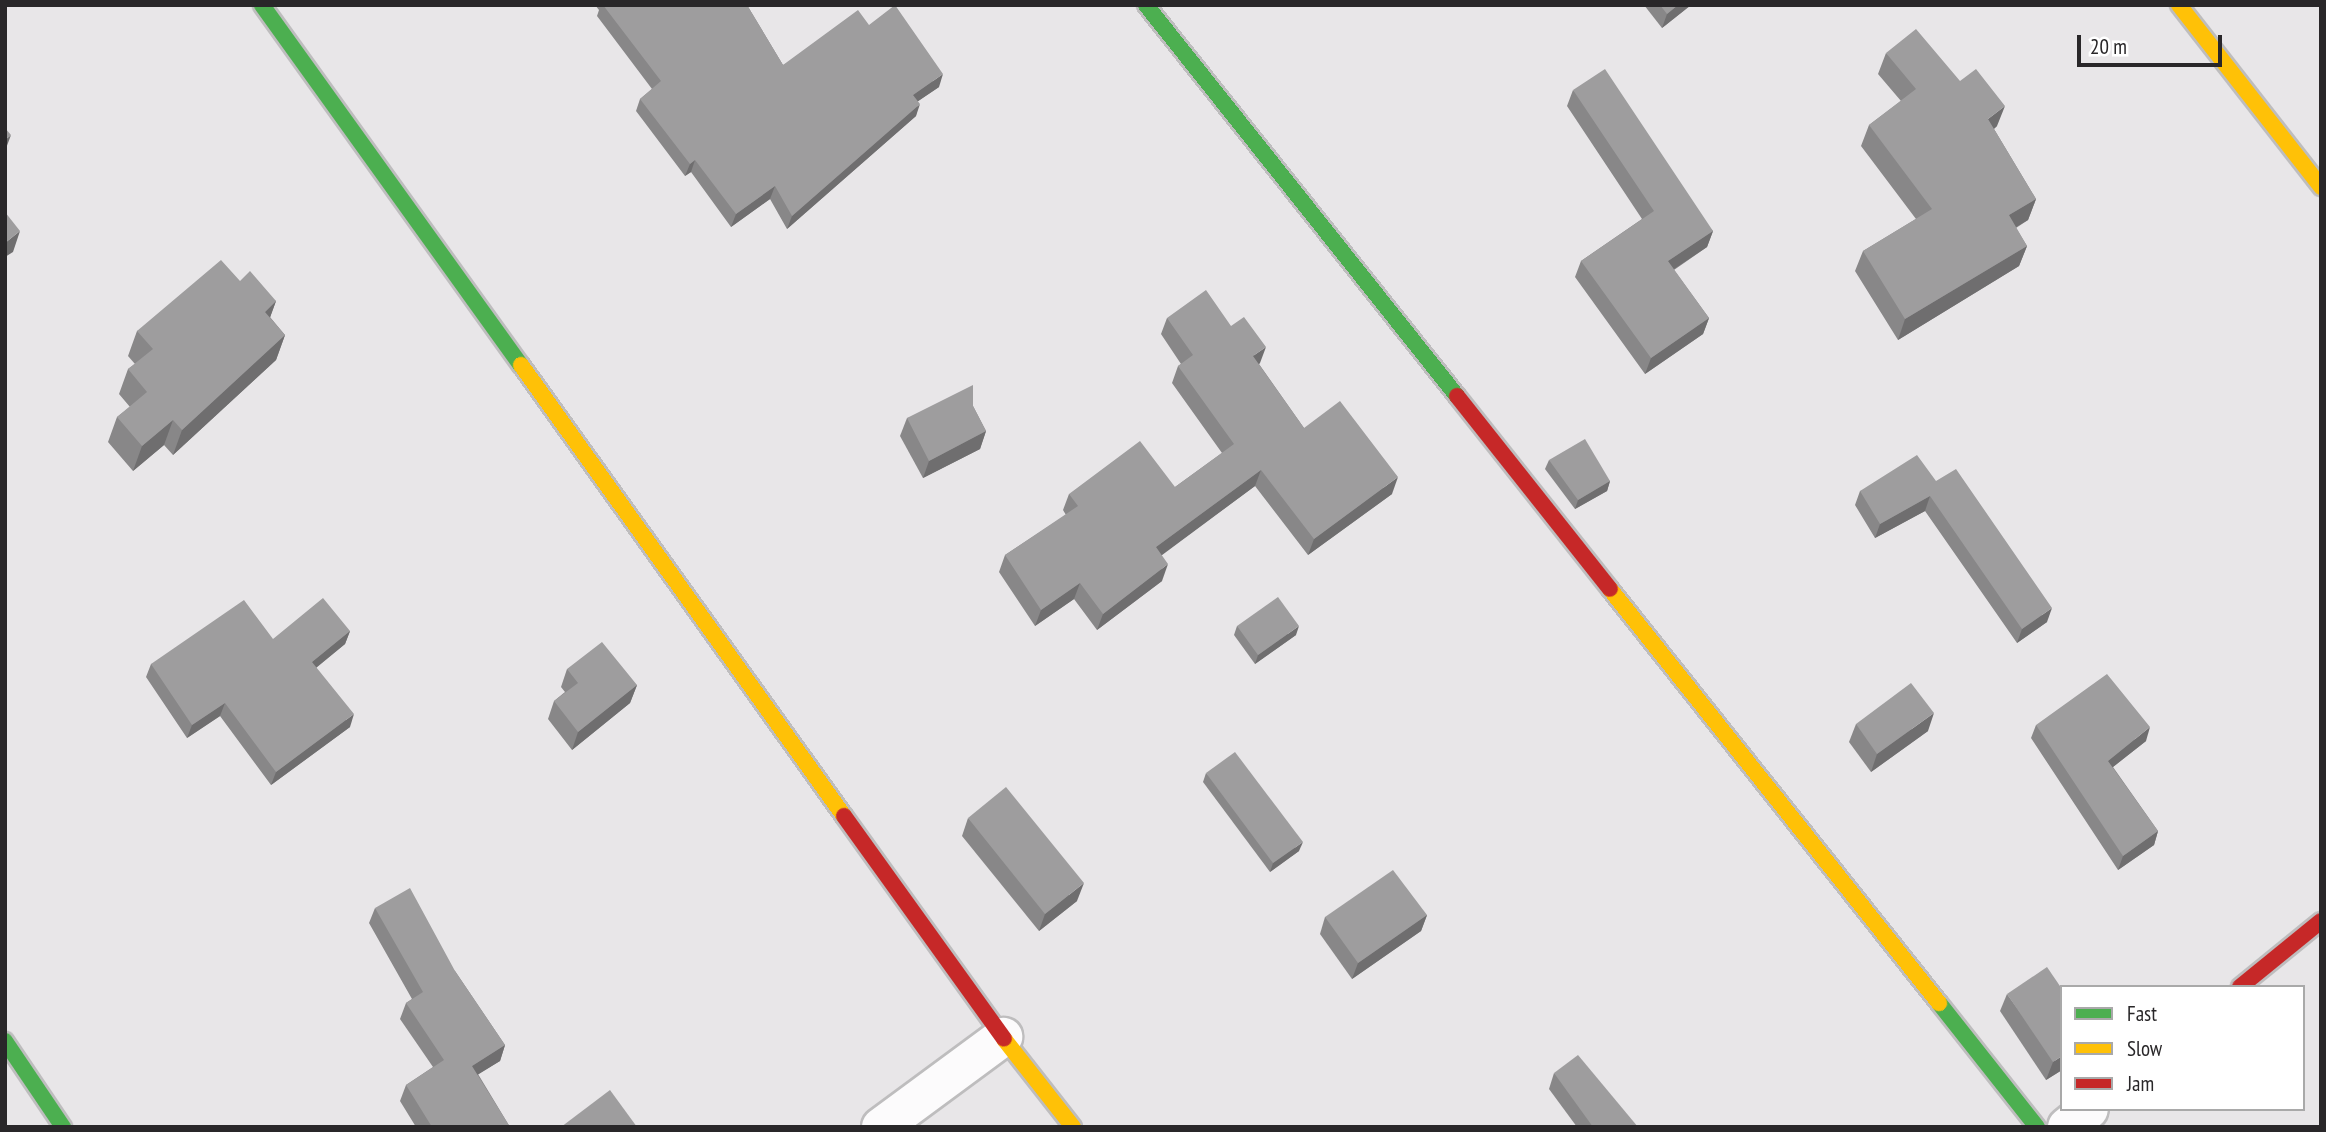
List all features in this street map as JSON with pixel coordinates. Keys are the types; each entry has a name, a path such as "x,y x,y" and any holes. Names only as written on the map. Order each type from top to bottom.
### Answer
{"main road":[{"path":"262,5 1003,1037 1073,1127"},
{"path":"1146,5 2037,1127"},
{"path":"2179,5 2321,187"},
{"path":"2242,985 2321,921"},
{"path":"5,1041 62,1127"}],"street":[{"path":"881,1127 1003,1037"},
{"path":"2067,1127 2087,1111"},
{"path":"2100,1111 2114,1127"}],"building":[{"path":"603,5 747,5 783,65 858,10 869,25 895,5 943,74 913,95 920,104 792,216 775,186 736,214 695,160 690,164 640,99 661,81"},
{"path":"1660,5 1678,5 1667,14"},
{"path":"1916,29 1960,81 1976,69 2005,106 1988,119 2036,199 2009,215 2027,246 1905,319 1863,251 1932,209 1869,125 1916,89 1886,53"},
{"path":"1605,69 1713,231 1668,261 1709,318 1651,358 1581,261 1654,211 1573,90"},
{"path":"5,128 11,135 5,140"},
{"path":"5,212 20,231 5,243"},
{"path":"221,260 240,281 250,271 276,301 265,312 285,335 182,430 173,420 142,446 117,417 147,392 128,369 153,349 137,331"},
{"path":"1206,290 1231,326 1244,317 1266,347 1253,356 1304,428 1340,401 1398,477 1314,539 1261,470 1156,547 1168,564 1103,614 1080,583 1041,610 1005,555 1078,506 1069,494 1140,441 1175,487 1234,444 1178,366 1193,355 1167,318"},
{"path":"973,385 973,406 986,431 929,461 907,418"},
{"path":"1585,439 1610,481 1578,500 1549,460"},
{"path":"1917,455 1936,481 1956,469 2052,608 2022,629 1930,496 1880,524 1860,491"},
{"path":"1278,597 1299,626 1258,655 1237,626"},
{"path":"323,598 350,631 312,662 354,714 276,772 225,703 192,725 151,664 244,600 273,639"},
{"path":"602,642 637,685 578,732 554,701 578,683 567,669"},
{"path":"2107,674 2150,727 2108,761 2158,831 2123,856 2036,725"},
{"path":"1911,683 1934,713 1877,754 1856,724"},
{"path":"1235,752 1303,842 1273,863 1206,773"},
{"path":"1006,787 1084,883 1045,914 968,818"},
{"path":"1393,870 1427,915 1358,963 1325,917"},
{"path":"410,888 455,971 505,1045 472,1066 510,1127 432,1127 406,1085 444,1060 406,1003 423,992 375,908"},
{"path":"2047,967 2060,986 2060,1057 2053,1062 2007,994"},
{"path":"1578,1055 1638,1127 1593,1127 1554,1073"},
{"path":"610,1090 637,1127 561,1127"}],"traffic: fast":[{"path":"262,5 521,365"},
{"path":"1146,5 1457,396"},
{"path":"1939,1003 2037,1127"},
{"path":"5,1041 63,1127"}],"traffic: slow":[{"path":"2179,5 2321,187"},
{"path":"521,365 844,816"},
{"path":"1610,589 1939,1003"},
{"path":"1004,1039 1073,1127"}],"traffic: jam":[{"path":"1457,396 1610,589"},
{"path":"844,816 1004,1039"},
{"path":"2242,985 2321,921"}]}
